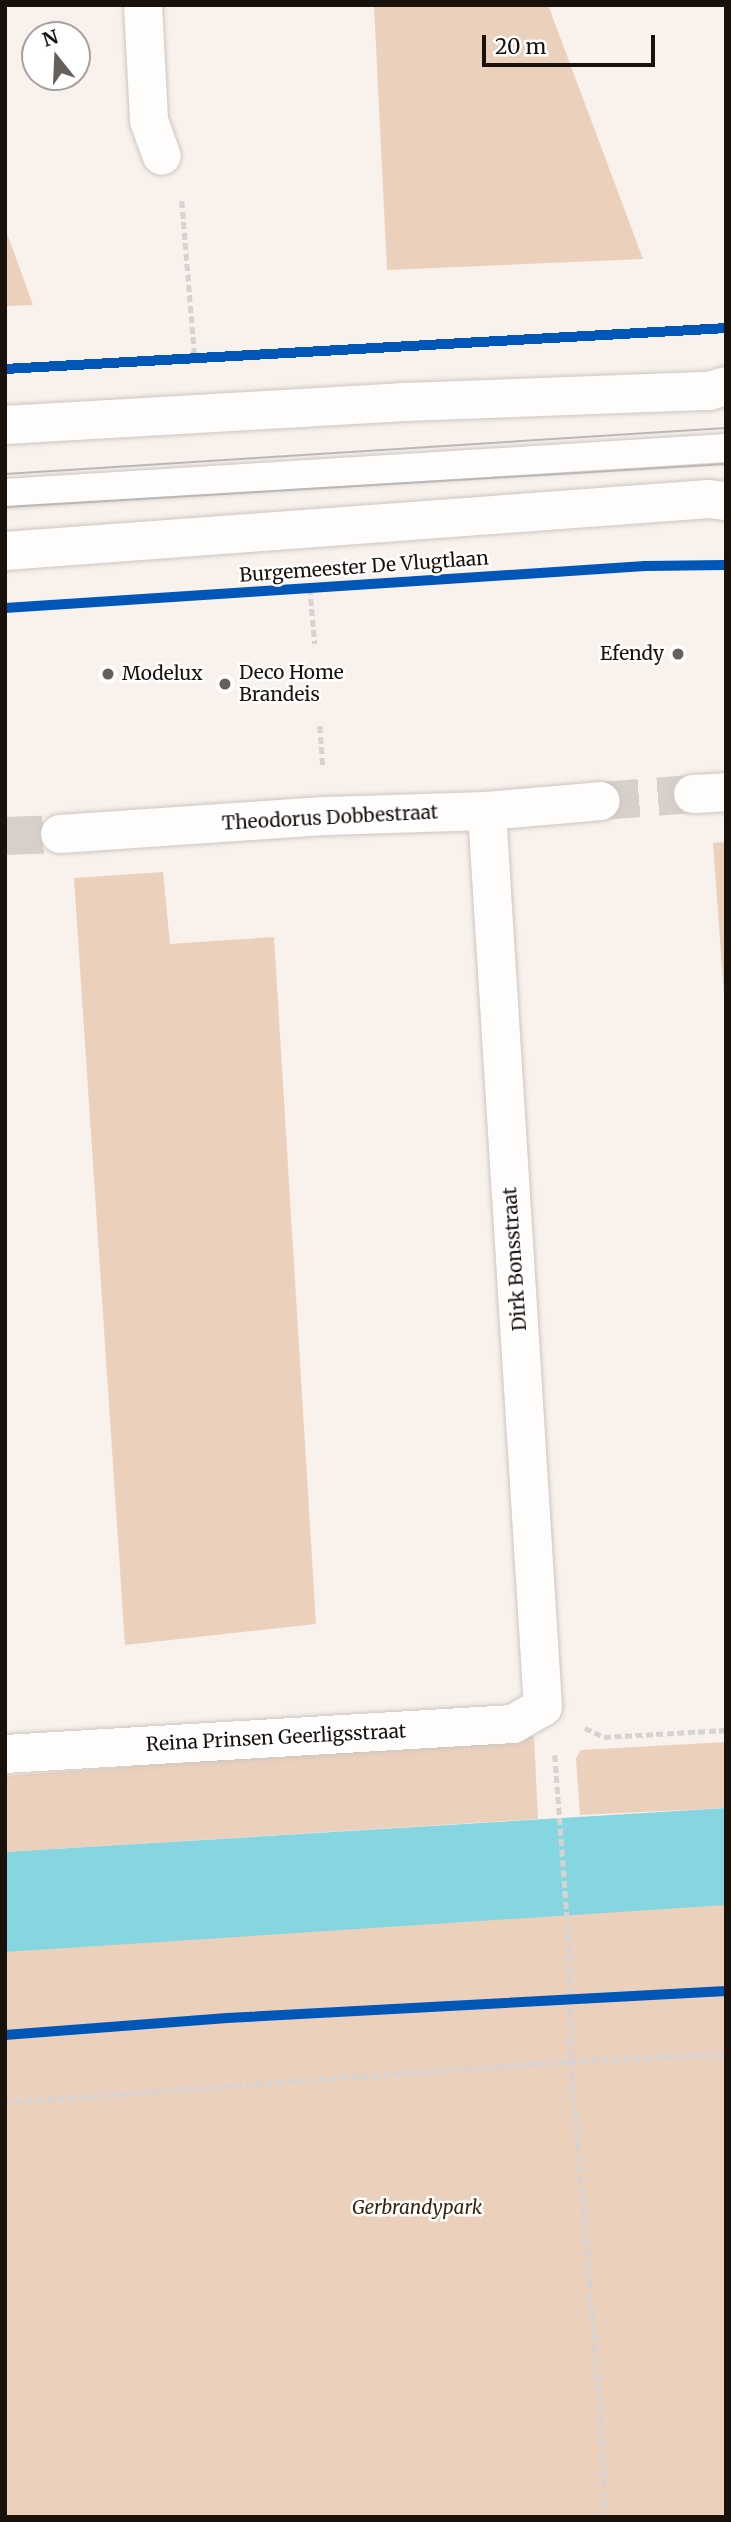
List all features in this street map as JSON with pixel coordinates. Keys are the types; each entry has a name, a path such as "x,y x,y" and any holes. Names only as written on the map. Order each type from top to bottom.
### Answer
{"street":[{"path":"143,5 149,121 162,156"},
{"path":"5,425 405,402 709,391 726,386"},
{"path":"5,551 709,499 726,501"},
{"name":"Theodorus Dobbestraat","path":"60,834 327,816 487,811 601,801"},
{"name":"Dirk Bonsstraat","path":"487,811 543,1707"},
{"name":"Reina Prinsen Geerligsstraat","path":"5,1754 513,1724 543,1707"}],"lane":[{"path":"5,493 726,448"}],"path":[{"path":"162,156 182,200 195,358"},
{"path":"182,359 209,357"},
{"path":"310,588 316,644"},
{"path":"543,1707 604,1737 726,1730"},
{"path":"558,1769 570,1955 571,2061 601,2418 605,2517"},
{"path":"556,2001 583,1999"},
{"path":"5,2102 571,2061 726,2054"}],"green space":[{"path":"374,5 548,5 643,259 387,270"},
{"path":"5,228 33,305 5,306"},
{"path":"726,842 726,1023 713,843"},
{"path":"163,872 170,944 274,937 316,1624 125,1645 74,878"},
{"path":"534,1736 538,1819 5,1852 5,1776"},
{"path":"726,1742 726,1808 580,1815 576,1758 581,1750"},
{"name":"Gerbrandypark","path":"726,1880 726,2517 5,2517 5,1923"}],"water":[{"path":"726,1808 726,1905 5,1952 5,1852"}],"tunnel":[{"path":"601,801 693,794"},
{"path":"5,836 60,834"}],"tram line":[{"path":"5,474 726,428"},
{"path":"5,507 726,464"}],"cycle path":[{"path":"5,369 726,328"},
{"name":"Burgemeester De Vlugtlaan","path":"5,608 645,566 726,565"},
{"path":"5,2035 227,2018 726,1991"}],"place":[{"name":"Efendy","path":"678,654"},
{"name":"Modelux","path":"108,674"},
{"name":"Deco Home Brandeis","path":"225,684"}]}
